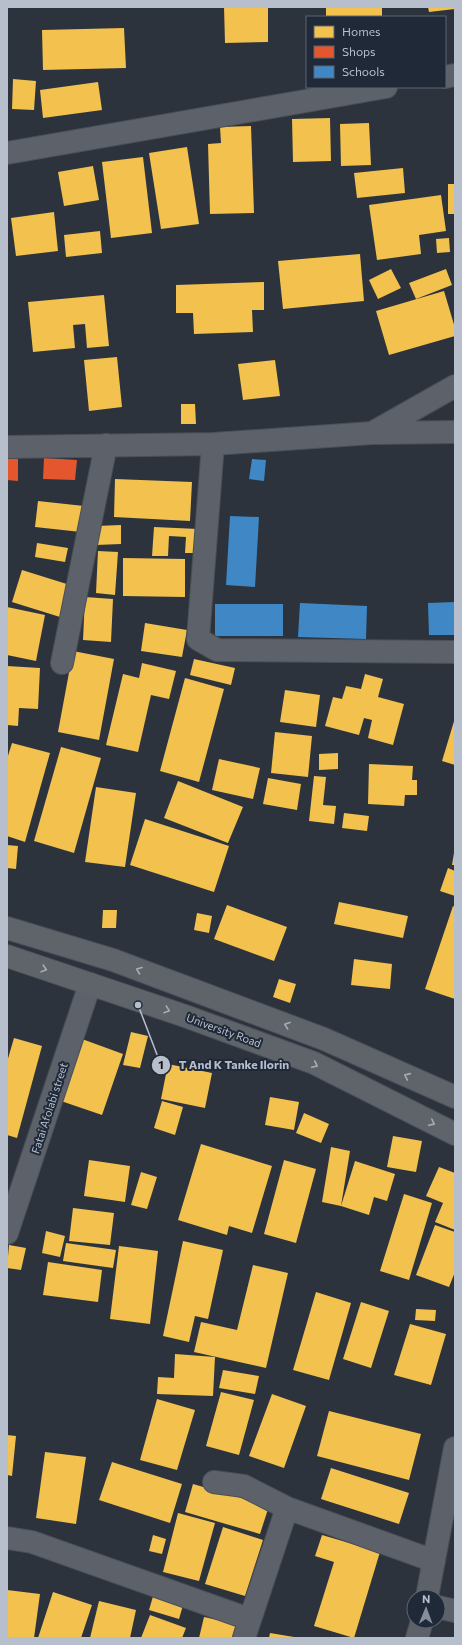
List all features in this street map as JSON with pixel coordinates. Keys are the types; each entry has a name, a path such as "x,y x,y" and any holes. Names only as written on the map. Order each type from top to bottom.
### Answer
{"main road":[{"path":"7,928 113,960 324,1039 455,1097"},
{"name":"University Road","path":"7,956 185,1016 314,1063 455,1134"}],"street":[{"path":"7,153 380,88"},
{"path":"372,433 455,386"},
{"path":"7,447 214,444 372,433 455,432"},
{"path":"214,444 198,639 217,650 455,652"},
{"path":"62,664 106,445"},
{"name":"Fatai Afolabi street","path":"7,1233 90,984"},
{"path":"429,1589 455,1448"},
{"path":"214,1482 244,1486 287,1508 434,1561"},
{"path":"7,1538 32,1542 246,1629 287,1508"}],"building: Homes":[{"path":"224,7 268,7 268,42 225,43"},
{"path":"382,7 382,16 326,16 326,8"},
{"path":"428,7 455,7 455,9 429,12"},
{"path":"124,28 126,68 43,70 42,30"},
{"path":"13,79 36,81 34,110 12,109"},
{"path":"98,82 102,110 43,118 40,90"},
{"path":"330,118 331,161 293,162 292,119"},
{"path":"369,123 371,165 341,166 340,124"},
{"path":"251,126 254,213 210,214 208,144 221,143 220,127"},
{"path":"187,147 199,224 161,229 149,153"},
{"path":"143,157 152,233 111,238 102,162"},
{"path":"93,166 99,200 64,206 58,172"},
{"path":"403,168 405,193 357,198 354,173"},
{"path":"448,184 455,184 455,214 448,214"},
{"path":"441,195 446,231 419,235 421,254 377,260 369,205"},
{"path":"54,212 58,251 16,256 11,218"},
{"path":"100,231 102,253 66,257 64,235"},
{"path":"449,238 450,252 437,253 436,239"},
{"path":"360,254 364,301 283,309 278,261"},
{"path":"391,269 401,288 378,299 369,280"},
{"path":"446,269 452,285 416,299 409,283"},
{"path":"264,282 264,310 252,310 253,332 194,334 193,313 176,313 176,285"},
{"path":"444,291 455,328 455,336 389,355 376,311"},
{"path":"104,295 109,346 87,348 85,324 73,325 75,348 33,352 28,302"},
{"path":"117,357 122,407 89,411 84,360"},
{"path":"275,360 280,396 243,400 238,364"},
{"path":"181,404 195,404 196,424 181,424"},
{"path":"115,479 192,482 190,521 114,517"},
{"path":"38,501 84,506 81,532 35,527"},
{"path":"121,525 121,544 96,545 96,526"},
{"path":"154,527 198,529 197,553 185,553 186,537 169,536 168,556 152,556"},
{"path":"37,543 68,548 65,562 35,557"},
{"path":"98,551 118,552 115,595 96,593"},
{"path":"123,558 185,559 185,597 123,596"},
{"path":"22,570 70,585 60,617 12,602"},
{"path":"85,597 113,599 111,642 83,640"},
{"path":"7,607 45,615 36,661 7,655"},
{"path":"145,623 187,630 182,657 141,651"},
{"path":"73,651 114,659 99,740 58,732"},
{"path":"194,659 235,668 231,685 190,675"},
{"path":"142,663 176,671 169,699 151,695 138,752 106,745 123,674 139,678"},
{"path":"7,666 40,668 38,709 19,708 18,726 7,725"},
{"path":"365,674 383,679 378,697 404,704 393,745 368,738 372,720 364,718 359,735 325,726 333,697 342,699 346,686 361,689"},
{"path":"185,678 224,689 199,782 160,771"},
{"path":"285,690 320,695 316,727 280,722"},
{"path":"455,718 455,765 442,761"},
{"path":"275,732 312,736 308,777 271,773"},
{"path":"12,743 50,753 25,842 7,836 7,759"},
{"path":"61,747 101,758 74,853 34,841"},
{"path":"338,753 338,769 319,770 319,754"},
{"path":"219,759 260,768 253,799 212,790"},
{"path":"369,764 413,766 412,780 417,780 417,795 405,795 404,806 368,804"},
{"path":"314,776 326,777 323,805 336,806 334,824 309,821"},
{"path":"268,778 301,784 297,810 263,804"},
{"path":"178,781 243,807 228,843 164,818"},
{"path":"96,787 136,793 125,867 85,862"},
{"path":"344,813 369,816 367,831 342,828"},
{"path":"145,819 229,846 214,892 130,865"},
{"path":"7,845 18,846 16,869 7,868"},
{"path":"454,853 455,865 452,865"},
{"path":"448,868 455,871 455,896 440,891"},
{"path":"339,902 408,916 403,938 334,924"},
{"path":"227,905 287,927 274,961 214,939"},
{"path":"453,906 455,907 455,999 425,989"},
{"path":"103,910 117,910 116,928 102,928"},
{"path":"197,913 212,916 209,933 194,930"},
{"path":"354,959 392,964 390,989 351,985"},
{"path":"279,979 296,984 290,1003 273,997"},
{"path":"131,1032 148,1036 140,1068 123,1065"},
{"path":"14,1038 42,1046 17,1138 7,1135 7,1062"},
{"path":"82,1039 123,1054 102,1115 61,1101"},
{"path":"168,1064 212,1073 205,1108 161,1099"},
{"path":"270,1097 299,1102 294,1130 265,1125"},
{"path":"162,1101 183,1107 175,1135 154,1128"},
{"path":"304,1113 329,1124 321,1143 296,1133"},
{"path":"393,1136 422,1141 416,1172 387,1167"},
{"path":"201,1144 272,1166 252,1233 229,1226 227,1235 178,1220"},
{"path":"331,1147 350,1151 341,1206 322,1202"},
{"path":"89,1160 130,1166 125,1202 84,1196"},
{"path":"284,1160 316,1169 296,1243 264,1234"},
{"path":"355,1161 395,1174 387,1201 374,1197 369,1215 341,1206"},
{"path":"439,1167 455,1173 455,1230 435,1222 443,1203 426,1196"},
{"path":"141,1172 157,1177 147,1209 131,1205"},
{"path":"404,1194 432,1203 409,1280 380,1271"},
{"path":"73,1208 114,1213 110,1245 69,1241"},
{"path":"435,1225 455,1232 455,1272 449,1287 416,1275"},
{"path":"46,1231 65,1236 60,1257 42,1253"},
{"path":"183,1241 223,1250 208,1319 195,1316 189,1342 163,1336"},
{"path":"66,1243 116,1250 113,1268 63,1261"},
{"path":"9,1245 26,1248 21,1270 7,1268"},
{"path":"119,1246 158,1251 150,1324 110,1319"},
{"path":"48,1262 102,1270 98,1302 43,1295"},
{"path":"253,1265 288,1273 266,1368 194,1352 201,1322 237,1330"},
{"path":"316,1292 351,1303 329,1380 293,1370"},
{"path":"361,1302 389,1311 371,1368 343,1359"},
{"path":"416,1309 436,1310 435,1321 415,1320"},
{"path":"410,1324 446,1334 431,1385 394,1375"},
{"path":"175,1354 215,1357 213,1396 157,1394 158,1377 174,1378"},
{"path":"223,1370 259,1376 255,1394 219,1388"},
{"path":"221,1392 254,1400 239,1455 206,1446"},
{"path":"272,1394 306,1406 284,1468 249,1456"},
{"path":"157,1399 195,1410 177,1470 140,1460"},
{"path":"329,1411 421,1434 409,1480 317,1456"},
{"path":"7,1435 16,1436 12,1476 7,1475"},
{"path":"45,1452 86,1457 76,1524 36,1518"},
{"path":"112,1462 182,1484 170,1523 99,1500"},
{"path":"331,1468 409,1493 399,1524 321,1499"},
{"path":"193,1484 269,1506 260,1534 185,1512"},
{"path":"178,1513 215,1523 199,1581 163,1572"},
{"path":"223,1527 263,1540 245,1596 205,1584"},
{"path":"153,1535 166,1539 162,1554 149,1551"},
{"path":"322,1535 380,1552 354,1638 314,1626 334,1562 315,1556"},
{"path":"7,1590 40,1594 34,1638 7,1638"},
{"path":"53,1592 92,1605 81,1638 38,1638"},
{"path":"154,1593 184,1602 179,1619 149,1610"},
{"path":"99,1601 136,1610 130,1638 90,1638"},
{"path":"150,1615 186,1628 182,1638 141,1638"},
{"path":"204,1617 236,1624 232,1638 199,1638"},
{"path":"270,1633 294,1637 294,1638 269,1638"}],"building: Shops":[{"path":"44,458 77,460 75,480 43,479"},
{"path":"7,459 18,459 18,481 7,480"}],"building: Schools":[{"path":"252,459 266,460 264,481 249,479"},
{"path":"230,516 259,517 255,587 226,585"},
{"path":"455,602 455,635 429,635 428,603"},
{"path":"300,603 367,606 366,639 298,637"},
{"path":"215,604 283,604 283,636 215,636"}],"place":[{"name":"T And K Tanke Ilorin","path":"138,1005"}]}
